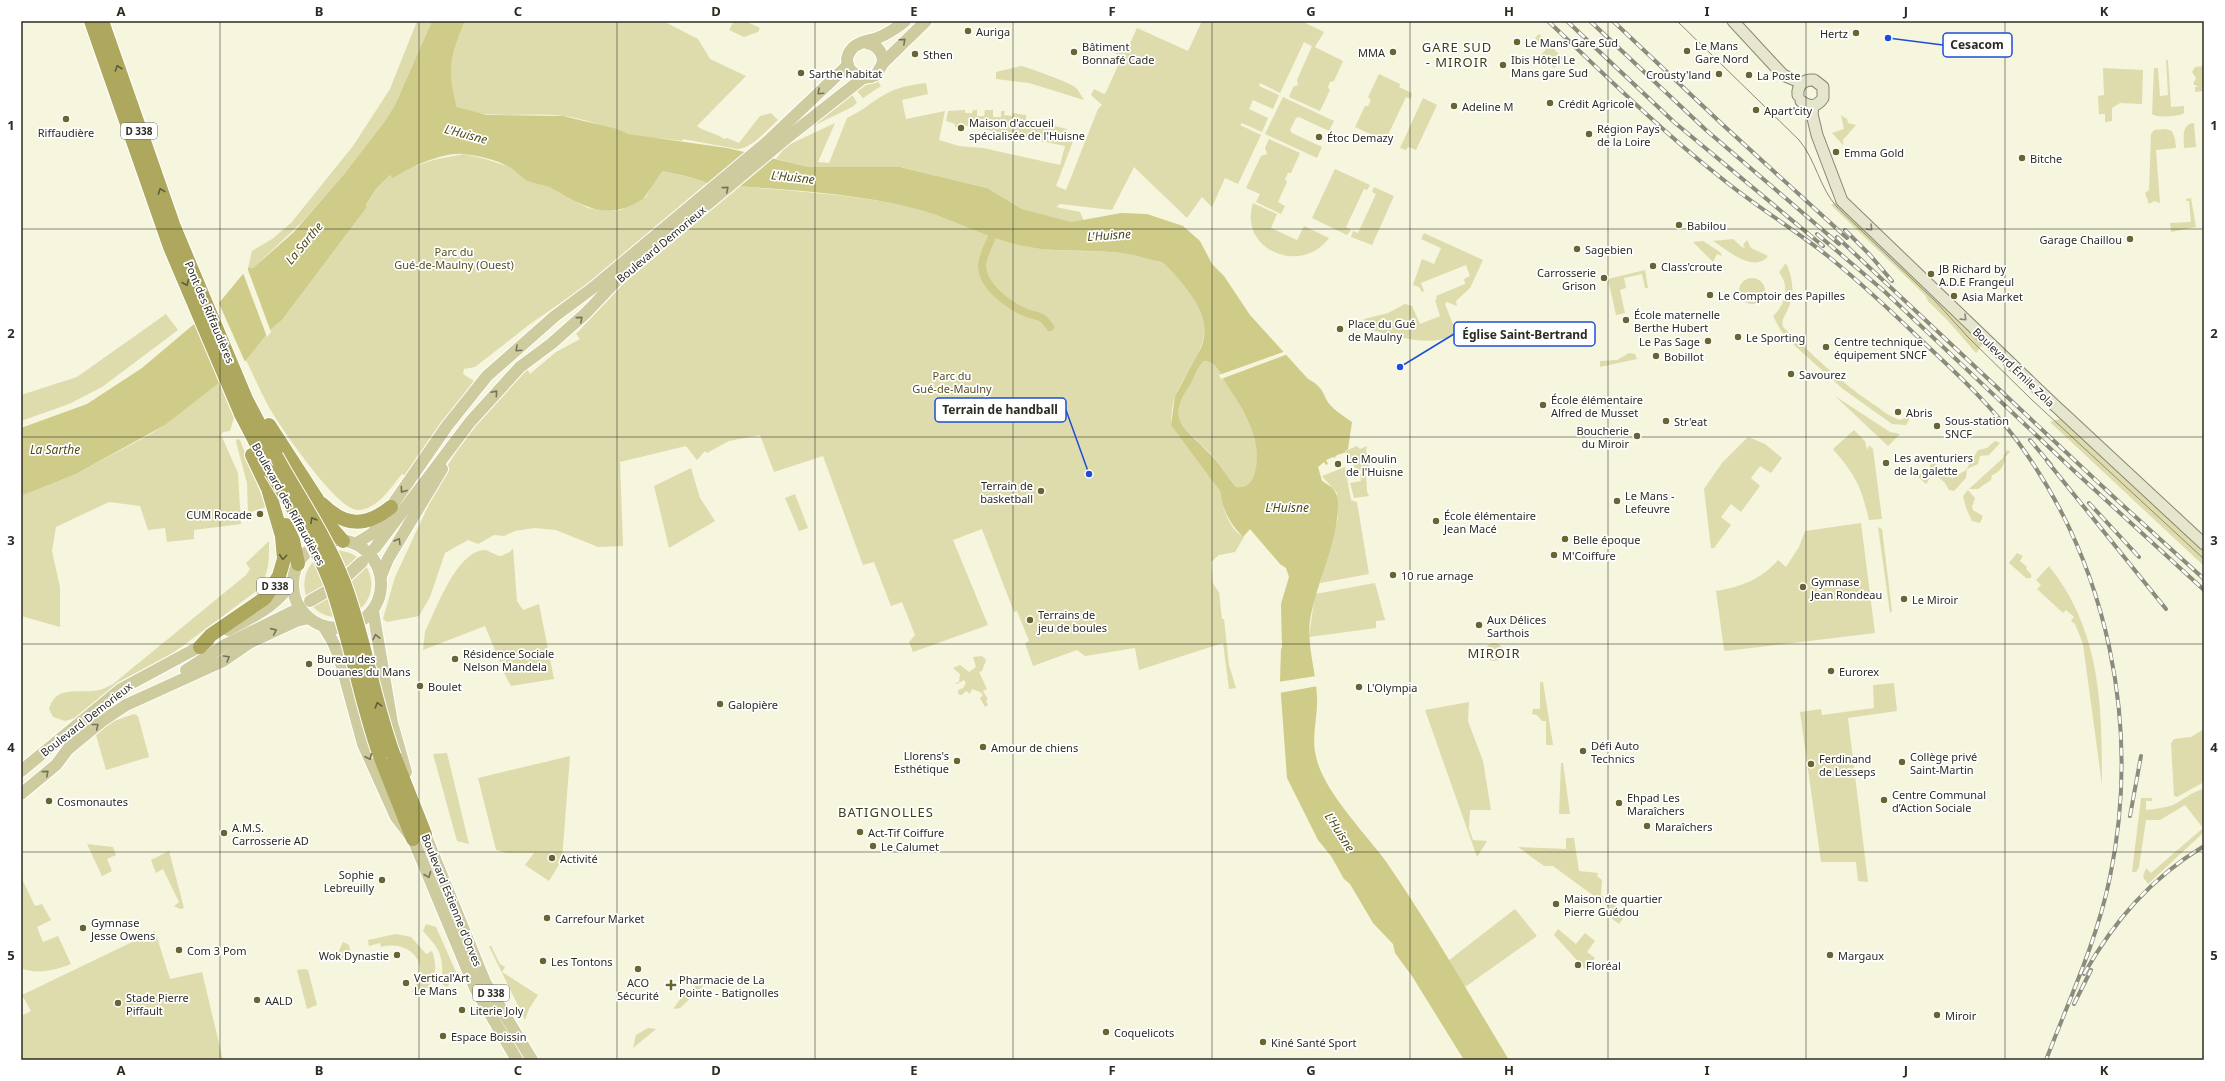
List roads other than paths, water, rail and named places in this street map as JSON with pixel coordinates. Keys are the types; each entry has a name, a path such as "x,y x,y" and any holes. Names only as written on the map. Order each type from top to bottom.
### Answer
{"highway":[{"name":"D 338","path":"91,21 174,242"},
{"name":"D 338","path":"102,21 147,153 174,242"},
{"name":"Pont des Riffaudières","path":"174,242 238,393"},
{"name":"Boulevard des Riffaudières","path":"238,393 257,433 271,472 307,533 330,583 346,633 369,724 387,756"},
{"name":"D 338","path":"200,647 211,635 266,598 279,576 284,559 282,536 269,492 257,433"},
{"name":"D 338","path":"257,433 317,500"},
{"name":"Boulevard des Riffaudières","path":"257,433 276,456 317,526 344,582 359,632 382,723 387,756"},
{"name":"D 338","path":"269,492 292,540 298,564"},
{"path":"317,500 338,518 355,522 369,520 391,507"},
{"path":"317,500 330,526 349,542"},
{"name":"Boulevard Estienne d'Orves","path":"387,756 419,820 419,837"},
{"name":"Boulevard Estienne d'Orves","path":"387,756 419,837"}],"main road":[{"name":"Boulevard Demorieux","path":"434,463 520,367 551,344 586,313 620,278 767,142 848,64 848,56 851,50 858,44 882,36 905,21"},
{"name":"Boulevard Demorieux","path":"434,463 470,395 486,376 500,366 555,316 594,288 780,145 863,78 876,75 883,63 926,21"},
{"path":"1733,21 1783,75 1788,85 1799,98 1806,105 1813,106 1822,100 1824,93 1823,87 1814,80 1808,80 1802,83 1798,88 1799,98 1805,116 1817,135"},
{"path":"867,42 880,50 883,63"},
{"path":"848,64 853,73 863,78"},
{"path":"1783,75 1802,83"},
{"path":"1813,106 1812,114 1817,135"},
{"name":"Boulevard Émile Zola","path":"1817,135 1842,201 2048,400 2204,544"},
{"path":"375,548 398,519 434,463"},
{"path":"293,580 296,600 309,618 324,626 339,628 350,627 365,619 372,611 380,594 381,576 422,481 434,463"},
{"path":"153,672 273,605 284,596 293,580 298,564 306,553 317,545 330,541 349,542 373,533 391,507 422,481"},
{"path":"349,542 372,558 381,576"},
{"path":"310,601 336,586 362,562"},
{"path":"126,705 131,699 187,669 225,645 294,611"},
{"path":"372,611 392,723 419,820"},
{"path":"126,705 233,655 249,643 296,621 309,618"},
{"path":"324,626 339,656 363,744 396,817 419,837"},
{"path":"153,672 193,655 225,645"},
{"path":"187,669 212,665"},
{"name":"Boulevard Demorieux","path":"21,771 116,693 153,672"},
{"name":"Boulevard Demorieux","path":"21,794 56,765 68,749 102,721 126,705"},
{"name":"Boulevard Estienne d'Orves","path":"419,837 475,988 517,1060"},
{"name":"Boulevard Estienne d'Orves","path":"419,837 485,982 532,1060"}],"water":[{"name":"L'Huisne","path":"432,21 465,21 453,54 451,73 457,107 487,115 563,116 617,129 628,134 727,148 809,167 900,167 987,188 1022,209 1072,222 1121,213 1147,214 1183,226 1200,241 1212,264 1224,276 1250,315 1308,379 1319,387 1331,406 1352,422 1348,449 1345,451 1346,452 1326,460 1328,464 1326,465 1324,462 1318,467 1322,481 1333,489 1338,502 1332,542 1315,597 1310,621 1310,643 1317,697 1314,738 1315,752 1319,766 1335,796 1387,863 1403,887 1450,961 1509,1060 1464,1060 1412,976 1395,953 1393,944 1373,923 1350,884 1344,879 1331,856 1318,840 1287,778 1280,682 1282,648 1281,604 1289,577 1286,568 1280,564 1250,529 1243,537 1234,526 1227,516 1220,491 1171,425 1175,396 1201,348 1204,339 1204,321 1193,298 1182,283 1163,263 1134,255 1118,253 1039,249 1023,246 994,238 924,211 885,202 835,194 708,184 693,178 663,171 644,198 631,206 618,210 607,211 584,205 549,187 528,181 506,165 482,157 464,154 446,155 417,165 393,178 390,175 376,189 366,205 367,207 282,320 271,329 243,364 165,425 76,474 21,496 21,428 87,404 142,368 219,303 248,268 253,268 294,232 345,173 385,121 395,105","holes":["1204,361 1215,365 1239,403 1254,438 1257,450 1257,462 1254,475 1249,483 1242,487 1236,487 1220,465 1181,423 1179,407 1183,397 1202,363"]}],"waterway":[{"path":"992,237 982,263 983,274 987,281 1003,299 1016,308 1040,317 1050,327"}],"tunnel":[{"path":"362,562 375,548"},
{"path":"294,611 310,601"}],"tram line":[{"path":"1677,21 1799,140 1810,156 1826,191 1837,207 1937,303 1968,337 2031,399 2204,559"}],"railway":[{"path":"1548,21 1675,140 1733,188 1816,247 1841,267 1959,376 1984,401 2018,442 2049,490 2075,541 2095,595 2110,650 2119,706 2122,763 2119,820 2110,877 2098,924 2082,970 2046,1060"},
{"path":"1567,21 1674,122 1823,246"},
{"path":"1590,21 1706,130 1839,244"},
{"path":"1613,21 1723,125 1847,238"},
{"path":"1845,230 1870,255 1892,281"},
{"path":"1817,234 1884,291 2072,469 2204,590"},
{"path":"1837,237 2117,500 2204,579"},
{"path":"2030,440 2051,465"},
{"path":"2047,461 2166,609"},
{"path":"2089,503 2139,557"},
{"path":"2130,816 2141,756"},
{"path":"2084,974 2108,936 2135,902 2167,872 2204,846"},
{"path":"2074,1004 2091,970"}],"place":[{"name":"Auriga","path":"968,31"},
{"name":"Hertz","path":"1856,33"},
{"name":"Cesacom","path":"1888,38"},
{"name":"Le Mans Gare Sud","path":"1517,42"},
{"name":"Le Mans Gare Nord","path":"1687,51"},
{"name":"Bâtiment Bonnafé Cade","path":"1074,52"},
{"name":"MMA","path":"1393,52"},
{"name":"Sthen","path":"915,54"},
{"name":"Ibis Hôtel Le Mans gare Sud","path":"1503,65"},
{"name":"Sarthe habitat","path":"801,73"},
{"name":"Crousty'land","path":"1719,74"},
{"name":"La Poste","path":"1749,75"},
{"name":"Crédit Agricole","path":"1550,103"},
{"name":"Adeline M","path":"1454,106"},
{"name":"Apart'city","path":"1756,110"},
{"name":"Riffaudière","path":"66,119"},
{"name":"Maison d'accueil spécialisée de l'Huisne","path":"961,128"},
{"name":"Région Pays de la Loire","path":"1589,134"},
{"name":"Étoc Demazy","path":"1319,137"},
{"name":"Emma Gold","path":"1836,152"},
{"name":"Bitche","path":"2022,158"},
{"name":"Babilou","path":"1679,225"},
{"name":"Garage Chaillou","path":"2130,239"},
{"name":"Sagebien","path":"1577,249"},
{"name":"Class'croute","path":"1653,266"},
{"name":"JB Richard by A.D.E Frangeul","path":"1931,274"},
{"name":"Carrosserie Grison","path":"1604,278"},
{"name":"Le Comptoir des Papilles","path":"1710,295"},
{"name":"Asia Market","path":"1954,296"},
{"name":"École maternelle Berthe Hubert","path":"1626,320"},
{"name":"Place du Gué de Maulny","path":"1340,329"},
{"name":"Le Sporting","path":"1738,337"},
{"name":"Le Pas Sage","path":"1708,341"},
{"name":"Centre technique équipement SNCF","path":"1826,347"},
{"name":"Bobillot","path":"1656,356"},
{"name":"Église Saint-Bertrand","path":"1400,367"},
{"name":"Savourez","path":"1791,374"},
{"name":"École élémentaire Alfred de Musset","path":"1543,405"},
{"name":"Abris","path":"1898,412"},
{"name":"Str'eat","path":"1666,421"},
{"name":"Sous-station SNCF","path":"1937,426"},
{"name":"Boucherie du Miroir","path":"1637,436"},
{"name":"Les aventuriers de la galette","path":"1886,463"},
{"name":"Le Moulin de l'Huisne","path":"1338,464"},
{"name":"Terrain de handball","path":"1089,474"},
{"name":"Terrain de basketball","path":"1041,491"},
{"name":"Le Mans - Lefeuvre","path":"1617,501"},
{"name":"CUM Rocade","path":"260,514"},
{"name":"École élémentaire Jean Macé","path":"1436,521"},
{"name":"Belle époque","path":"1565,539"},
{"name":"M'Coiffure","path":"1554,555"},
{"name":"10 rue arnage","path":"1393,575"},
{"name":"Gymnase Jean Rondeau","path":"1803,587"},
{"name":"Le Miroir","path":"1904,599"},
{"name":"Terrains de jeu de boules","path":"1030,620"},
{"name":"Aux Délices Sarthois","path":"1479,625"},
{"name":"Résidence Sociale Nelson Mandela","path":"455,659"},
{"name":"Bureau des Douanes du Mans","path":"309,664"},
{"name":"Eurorex","path":"1831,671"},
{"name":"Boulet","path":"420,686"},
{"name":"L'Olympia","path":"1359,687"},
{"name":"Galopière","path":"720,704"},
{"name":"Amour de chiens","path":"983,747"},
{"name":"Défi Auto Technics","path":"1583,751"},
{"name":"Llorens's Esthétique","path":"957,761"},
{"name":"Collège privé Saint-Martin","path":"1902,762"},
{"name":"Ferdinand de Lesseps","path":"1811,764"},
{"name":"Centre Communal d’Action Sociale","path":"1884,800"},
{"name":"Cosmonautes","path":"49,801"},
{"name":"Ehpad Les Maraîchers","path":"1619,803"},
{"name":"Maraîchers","path":"1647,826"},
{"name":"Act-Tif Coiffure","path":"860,832"},
{"name":"A.M.S. Carrosserie AD","path":"224,833"},
{"name":"Le Calumet","path":"873,846"},
{"name":"Activité","path":"552,858"},
{"name":"Sophie Lebreuilly","path":"382,880"},
{"name":"Maison de quartier Pierre Guédou","path":"1556,904"},
{"name":"Carrefour Market","path":"547,918"},
{"name":"Gymnase Jesse Owens","path":"83,928"},
{"name":"Com 3 Pom","path":"179,950"},
{"name":"Wok Dynastie","path":"397,955"},
{"name":"Margaux","path":"1830,955"},
{"name":"Les Tontons","path":"543,961"},
{"name":"Floréal","path":"1578,965"},
{"name":"ACO Sécurité","path":"638,969"},
{"name":"Vertical'Art Le Mans","path":"406,983"},
{"name":"Pharmacie de La Pointe - Batignolles","path":"671,985"},
{"name":"AALD","path":"257,1000"},
{"name":"Stade Pierre Piffault","path":"118,1003"},
{"name":"Literie Joly","path":"462,1010"},
{"name":"Miroir","path":"1937,1015"},
{"name":"Coquelicots","path":"1106,1032"},
{"name":"Espace Boissin","path":"443,1036"},
{"name":"Kiné Santé Sport","path":"1263,1042"}],"district":[{"name":"GARE SUD - MIROIR","path":"1457,54"},
{"name":"MIROIR","path":"1494,653"},
{"name":"BATIGNOLLES","path":"886,812"}],"water label":[{"name":"La Sarthe","path":"304,243"},
{"name":"La Sarthe","path":"55,449"}],"park label":[{"name":"Parc du Gué-de-Maulny (Ouest)","path":"454,257"},
{"name":"Parc du Gué-de-Maulny","path":"952,381"}]}
